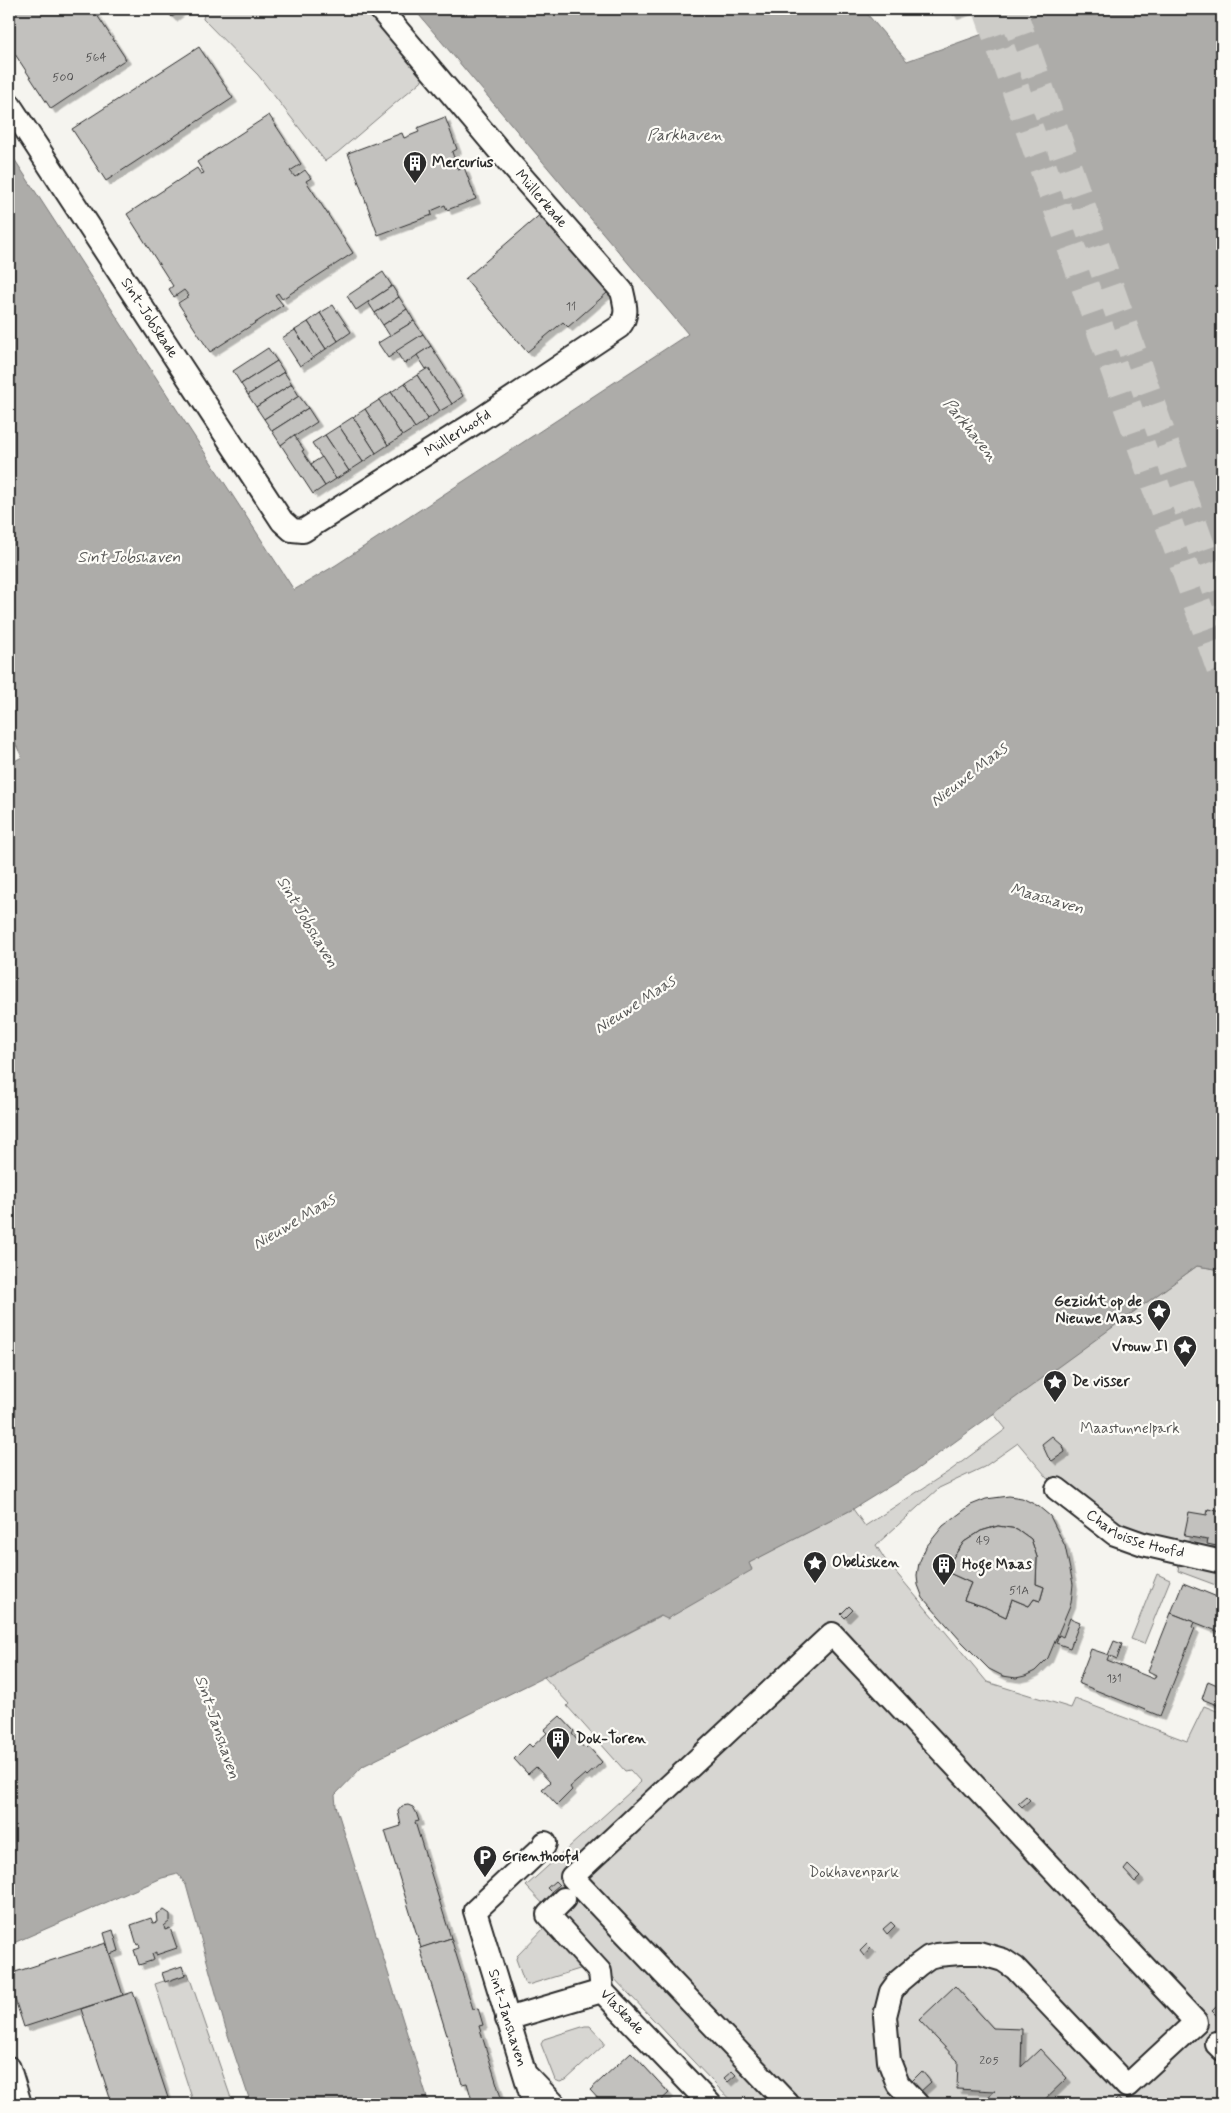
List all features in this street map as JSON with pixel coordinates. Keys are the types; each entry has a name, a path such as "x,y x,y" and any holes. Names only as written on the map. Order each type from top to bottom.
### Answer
{"street":[{"name":"Müllerkade","path":"380,9 507,160 622,291 626,308 625,318 620,326"},
{"name":"Sint-Jobskade","path":"9,104 282,521 292,530"},
{"name":"Müllerhoofd","path":"292,530 303,531 311,527 473,424 620,326"},
{"name":"Charloisse Hoofd","path":"1057,1489 1115,1534 1142,1544 1222,1562"},
{"path":"788,2104 572,1877 832,1634 1196,2022 1127,2086 1016,1968 1003,1960 979,1953 946,1954 929,1958 898,1981 888,2000 885,2016 885,2035 892,2071 898,2084 917,2104"},
{"name":"Sint-Janshaven","path":"534,2104 474,1911 545,1843"},
{"path":"564,1899 548,1915 600,1972 602,1991"},
{"name":"Vlaskade","path":"507,2018 602,1991 710,2104"},
{"path":"9,2068 20,2104"},
{"path":"523,2072 554,2104"}],"green space":[{"path":"205,9 369,9 427,76 337,153 325,161 258,75 203,19"},
{"name":"Dokhavenpark","path":"1197,1266 1222,1270 1222,1562 1143,1544 1057,1489 1018,1443 984,1467 939,1488 876,1545 884,1558 987,1682 1071,1708 1075,1699 1187,1741 1204,1706 1222,1713 1222,2098 1216,2104 734,2104 526,1886 641,1782 630,1770 625,1771 567,1706 569,1704 544,1677 752,1569 748,1563 853,1509 865,1526 951,1470 1006,1429 993,1413"},
{"path":"1179,1563 1222,1572 1221,1587 1178,1571"},
{"path":"1157,1574 1170,1580 1144,1644 1131,1639"},
{"path":"548,1924 586,1967 528,1985 525,1984 516,1959 517,1956"},
{"path":"188,1973 233,2104 194,2104 155,1984"},
{"path":"590,2026 604,2041 604,2045 566,2080 560,2082 555,2080 541,2044 544,2039"}],"water":[{"path":"414,9 863,9 907,61 1053,9 1222,9 1222,1270 1197,1266 916,1470 853,1509 749,1563 752,1570 667,1619 661,1616 658,1617 544,1677 363,1766 335,1795 336,1806 429,2104 251,2104 225,2026 186,1885 178,1874 162,1878 9,1945 9,764 22,757 9,731 9,151 294,590 336,565 688,334"}],"building":[{"path":"9,9 93,9 126,59 51,109 9,45"},
{"path":"164,9 183,9 172,17"},
{"path":"950,9 970,9 953,15"},
{"path":"199,47 233,98 106,181 72,129"},
{"path":"269,115 301,164 290,171 295,177 305,170 311,178 306,181 353,253 282,299 278,293 275,295 283,305 210,352 178,303 189,296 184,290 174,297 169,289 173,286 127,214 197,168 201,174 204,173 197,162"},
{"name":"Mercurius","path":"445,117 457,149 452,152 458,169 464,167 476,199 447,210 445,205 431,211 432,215 378,235 348,153 402,133 404,138 419,132 417,128"},
{"path":"543,212 615,286 568,327 563,322 527,352 465,279"},
{"path":"383,272 392,286 356,310 347,296"},
{"path":"392,286 399,297 375,313 368,302"},
{"path":"399,297 407,309 383,325 375,313"},
{"path":"333,305 351,332 338,341 320,313"},
{"path":"407,309 414,321 390,336 383,325"},
{"path":"320,313 338,341 326,349 308,322"},
{"path":"414,321 423,334 388,358 378,343"},
{"path":"308,322 326,349 313,358 295,330"},
{"path":"295,330 313,358 300,366 282,338"},
{"path":"423,334 431,346 404,364 396,351"},
{"path":"431,346 463,396 452,404 417,355"},
{"path":"268,348 277,361 241,384 233,371"},
{"path":"277,361 284,372 248,395 241,384"},
{"path":"428,368 452,404 440,411 417,375"},
{"path":"284,372 292,384 256,407 248,395"},
{"path":"417,375 440,411 428,419 405,383"},
{"path":"405,383 428,419 415,428 391,392"},
{"path":"292,384 299,396 264,419 256,407"},
{"path":"391,392 415,428 402,436 379,400"},
{"path":"299,396 308,408 272,431 264,419"},
{"path":"379,400 402,436 388,445 365,409"},
{"path":"308,408 317,422 281,445 272,431"},
{"path":"365,409 388,445 376,453 353,417"},
{"path":"353,417 376,453 363,462 339,426"},
{"path":"339,426 363,462 349,471 325,435"},
{"path":"294,435 325,486 313,494 281,445"},
{"path":"325,435 349,471 336,479 312,443"},
{"path":"322,457 336,479 325,486 311,464"},
{"path":"1052,1436 1063,1446 1065,1452 1052,1461 1042,1444"},
{"name":"Hoge Maas","path":"1009,1496 1022,1498 1038,1506 1050,1516 1065,1546 1073,1584 1071,1603 1048,1658 1035,1671 1016,1678 1003,1676 989,1669 923,1598 918,1585 919,1563 926,1547 943,1526 971,1505 986,1499","holes":["998,1526 1017,1529 1031,1539 1037,1557 1036,1584 1044,1587 1040,1601 1034,1599 1029,1606 1012,1599 1006,1617 964,1600 971,1583 947,1572 952,1559 964,1542 981,1531"]},
{"path":"1208,1509 1222,1512 1222,1547 1207,1544 1208,1540 1184,1536 1189,1512 1207,1515"},
{"path":"998,1526 1017,1529 1031,1539 1037,1557 1036,1584 1044,1587 1040,1601 1034,1599 1029,1606 1012,1599 1006,1617 964,1600 971,1583 947,1572 952,1559 964,1542 981,1531"},
{"path":"1183,1583 1222,1599 1222,1633 1171,1613"},
{"path":"849,1606 853,1610 845,1618 841,1614"},
{"path":"1171,1613 1194,1622 1192,1627 1195,1628 1160,1716 1078,1683 1091,1649 1109,1655 1107,1660 1154,1679 1156,1675 1148,1671"},
{"path":"1070,1618 1080,1622 1070,1648 1056,1643 1059,1635 1063,1637"},
{"path":"1114,1641 1122,1644 1117,1659 1108,1655"},
{"path":"1208,1681 1222,1687 1222,1707 1202,1699"},
{"name":"Dok-Toren","path":"560,1716 574,1731 572,1734 585,1749 588,1746 602,1762 587,1776 585,1774 570,1787 572,1790 557,1805 542,1789 550,1782 536,1767 528,1774 514,1759 529,1744 532,1747 547,1733 544,1730"},
{"path":"1026,1796 1030,1800 1022,1807 1018,1803"},
{"path":"408,1805 413,1807 419,1821 415,1822 451,1938 421,1948 385,1831 401,1826 398,1811 402,1806"},
{"path":"1128,1865 1140,1877 1135,1882 1124,1870"},
{"path":"555,1881 559,1885 551,1892 547,1888"},
{"path":"164,1910 170,1914 170,1921 164,1926 165,1930 170,1928 177,1948 156,1955 156,1952 152,1954 154,1960 139,1965 134,1950 140,1948 139,1944 137,1945 131,1925 151,1918 153,1923 157,1922 156,1914"},
{"path":"891,1922 895,1926 887,1934 883,1929"},
{"path":"113,1930 119,1951 110,1954 104,1933"},
{"path":"451,1938 473,2009 478,2008 483,2025 479,2026 503,2104 473,2104 467,2083 462,2084 420,1948"},
{"path":"106,1943 123,1995 24,2027 9,1981 9,1974"},
{"path":"867,1944 871,1948 864,1956 860,1951"},
{"path":"182,1966 185,1975 165,1982 162,1973"},
{"path":"955,1986 993,2028 1022,2029 1021,2067 1040,2049 1067,2078 1040,2104 980,2104 995,2091 957,2089 958,2061 919,2020"},
{"path":"133,1992 170,2104 112,2104 81,2009"},
{"path":"1220,2003 1222,2010 1216,2015 1212,2011"},
{"path":"631,2052 669,2093 657,2104 603,2104 590,2090"},
{"path":"732,2071 736,2075 728,2082 724,2078"},
{"path":"922,2071 931,2082 920,2092 911,2082"},
{"path":"1118,2098 1122,2103 1112,2104"}],"tunnel":[{"path":"987,9 1222,674"},
{"path":"1012,9 1222,606"}],"place":[{"name":"Mercurius","path":"415,184"},
{"name":"Gezicht op de Nieuwe Maas","path":"1159,1332"},
{"name":"Vrouw II","path":"1185,1368"},
{"name":"De visser","path":"1055,1403"},
{"name":"Obelisken","path":"815,1584"},
{"name":"Hoge Maas","path":"944,1586"},
{"name":"Dok-Toren","path":"558,1760"},
{"name":"Grienthoofd","path":"485,1878"}],"water label":[{"name":"Parkhaven","path":"685,135"},
{"name":"Parkhaven","path":"970,430"},
{"name":"Sint Jobshaven","path":"129,557"},
{"name":"Nieuwe Maas","path":"969,775"},
{"name":"Maashaven","path":"1047,899"},
{"name":"Sint Jobshaven","path":"307,922"},
{"name":"Nieuwe Maas","path":"635,1005"},
{"name":"Nieuwe Maas","path":"294,1222"}],"park label":[{"name":"Maastunnelpark","path":"1130,1429"}]}
